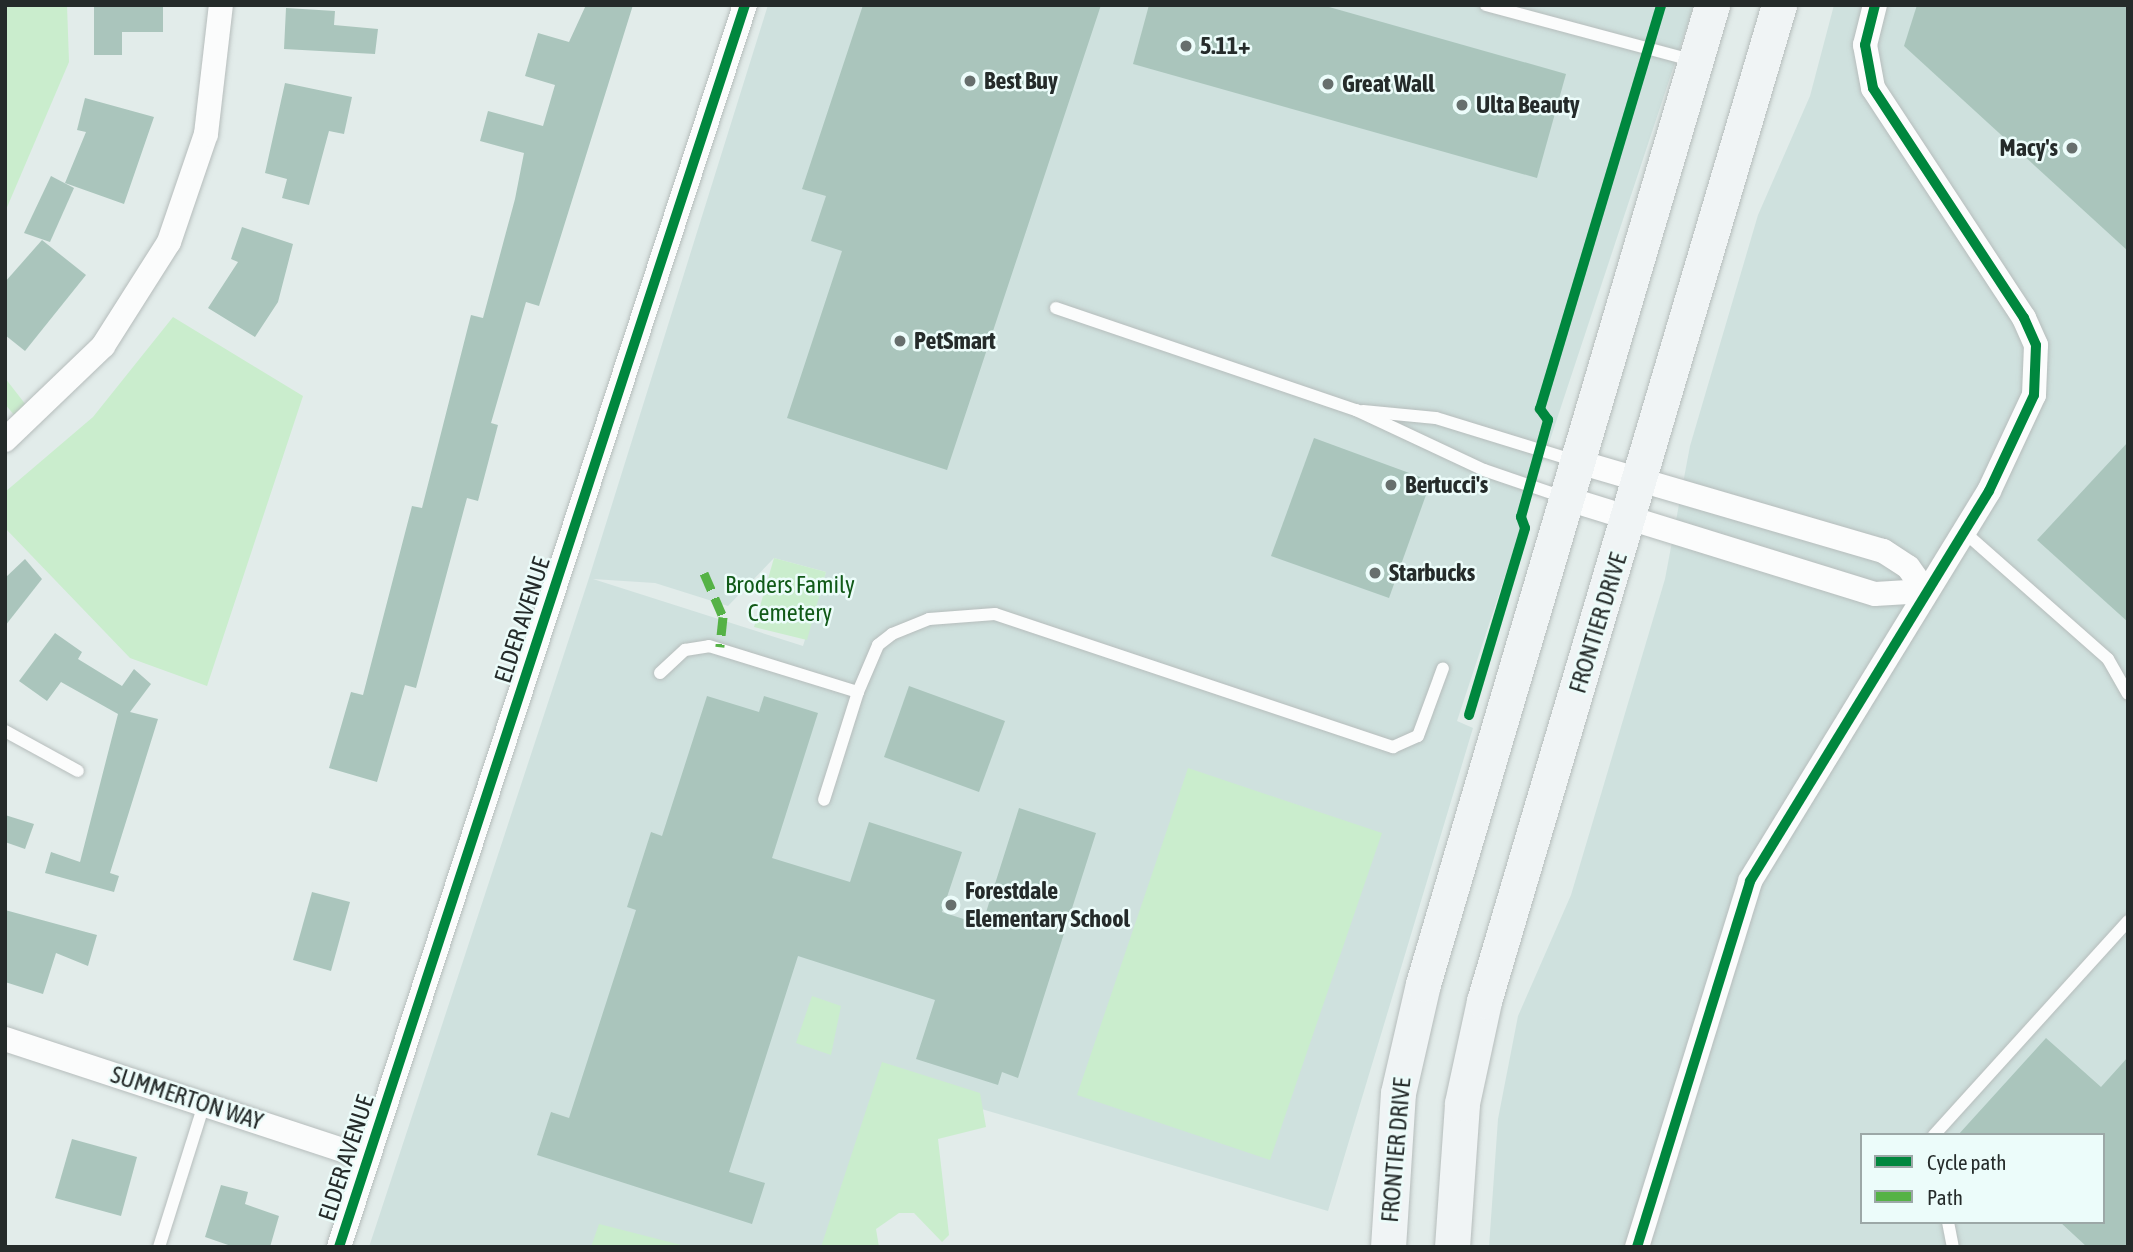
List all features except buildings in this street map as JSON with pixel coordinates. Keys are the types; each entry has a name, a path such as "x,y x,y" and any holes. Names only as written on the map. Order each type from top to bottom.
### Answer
{"main road":[{"name":"FRONTIER DRIVE","path":"1388,1247 1392,1147 1408,1043 1712,5"},
{"name":"FRONTIER DRIVE","path":"1452,1247 1455,1153 1470,1056 1779,5"}],"street":[{"path":"5,440 103,346 169,242 206,134 220,5"},
{"name":"ELDER AVENUE","path":"339,1247 745,5"},
{"path":"1637,1247 1750,881 1963,531 2030,406 2036,345 1940,181 1873,88 1865,46 1875,5"},
{"path":"1579,462 1883,551 1908,567 1925,591"},
{"path":"1568,499 1875,594 1925,591"},
{"name":"SUMMERTON WAY","path":"5,1039 368,1158"}],"lane":[{"path":"1486,5 1696,61"},
{"path":"1056,308 1356,410 1484,470 1568,499"},
{"path":"1356,410 1436,418 1579,462"},
{"path":"1963,531 2108,659 2128,694"},
{"path":"824,800 858,692 878,645 892,634 929,619 995,614 1393,747 1418,736 1443,668"},
{"path":"660,673 685,650 709,646 858,692"},
{"path":"5,731 78,771"},
{"path":"1936,1133 2128,921"},
{"path":"159,1247 204,1104"},
{"path":"1948,1224 1953,1247"}],"shaded area":[{"path":"768,5 1694,5 1457,721 1473,728 1328,1211 890,1082 839,1247 369,1247 589,578","holes":["774,558 826,572 803,646 593,579 655,583 728,606"]},
{"path":"1834,5 2128,5 2128,1247 1489,1247 1498,1119 1518,1016 1571,895 1665,579 1690,446 1758,215 1810,96"}],"green space":[{"path":"5,5 67,5 69,62 5,212"},
{"path":"173,317 303,396 207,686 130,658 5,528 5,492 93,417"},
{"path":"5,378 26,405 14,415 5,404"},
{"name":"Broders Family Cemetery","path":"774,558 826,572 807,640 754,627"},
{"path":"1188,768 1382,833 1270,1160 1077,1095"},
{"path":"812,996 841,1006 831,1055 796,1043"},
{"path":"882,1062 980,1093 986,1127 938,1139 949,1235 942,1242 914,1213 899,1213 876,1229 879,1247 821,1247"},
{"path":"599,1224 689,1247 591,1247"}],"marked path":[{"path":"704,573 723,617 720,647"}],"cycle path":[{"path":"339,1247 745,5"},
{"path":"1469,715 1525,528 1521,517 1548,420 1540,409 1661,5"},
{"path":"1637,1247 1750,881 1989,491 2034,395 2036,345 2024,318 1873,88 1865,45 1875,5"}],"place":[{"name":"5.11+","path":"1186,46"},
{"name":"Best Buy","path":"970,81"},
{"name":"Great Wall","path":"1328,84"},
{"name":"Ulta Beauty","path":"1462,105"},
{"name":"Macy's","path":"2072,148"},
{"name":"PetSmart","path":"900,341"},
{"name":"Bertucci's","path":"1391,485"},
{"name":"Starbucks","path":"1375,573"},
{"name":"Forestdale Elementary School","path":"951,905"}]}
